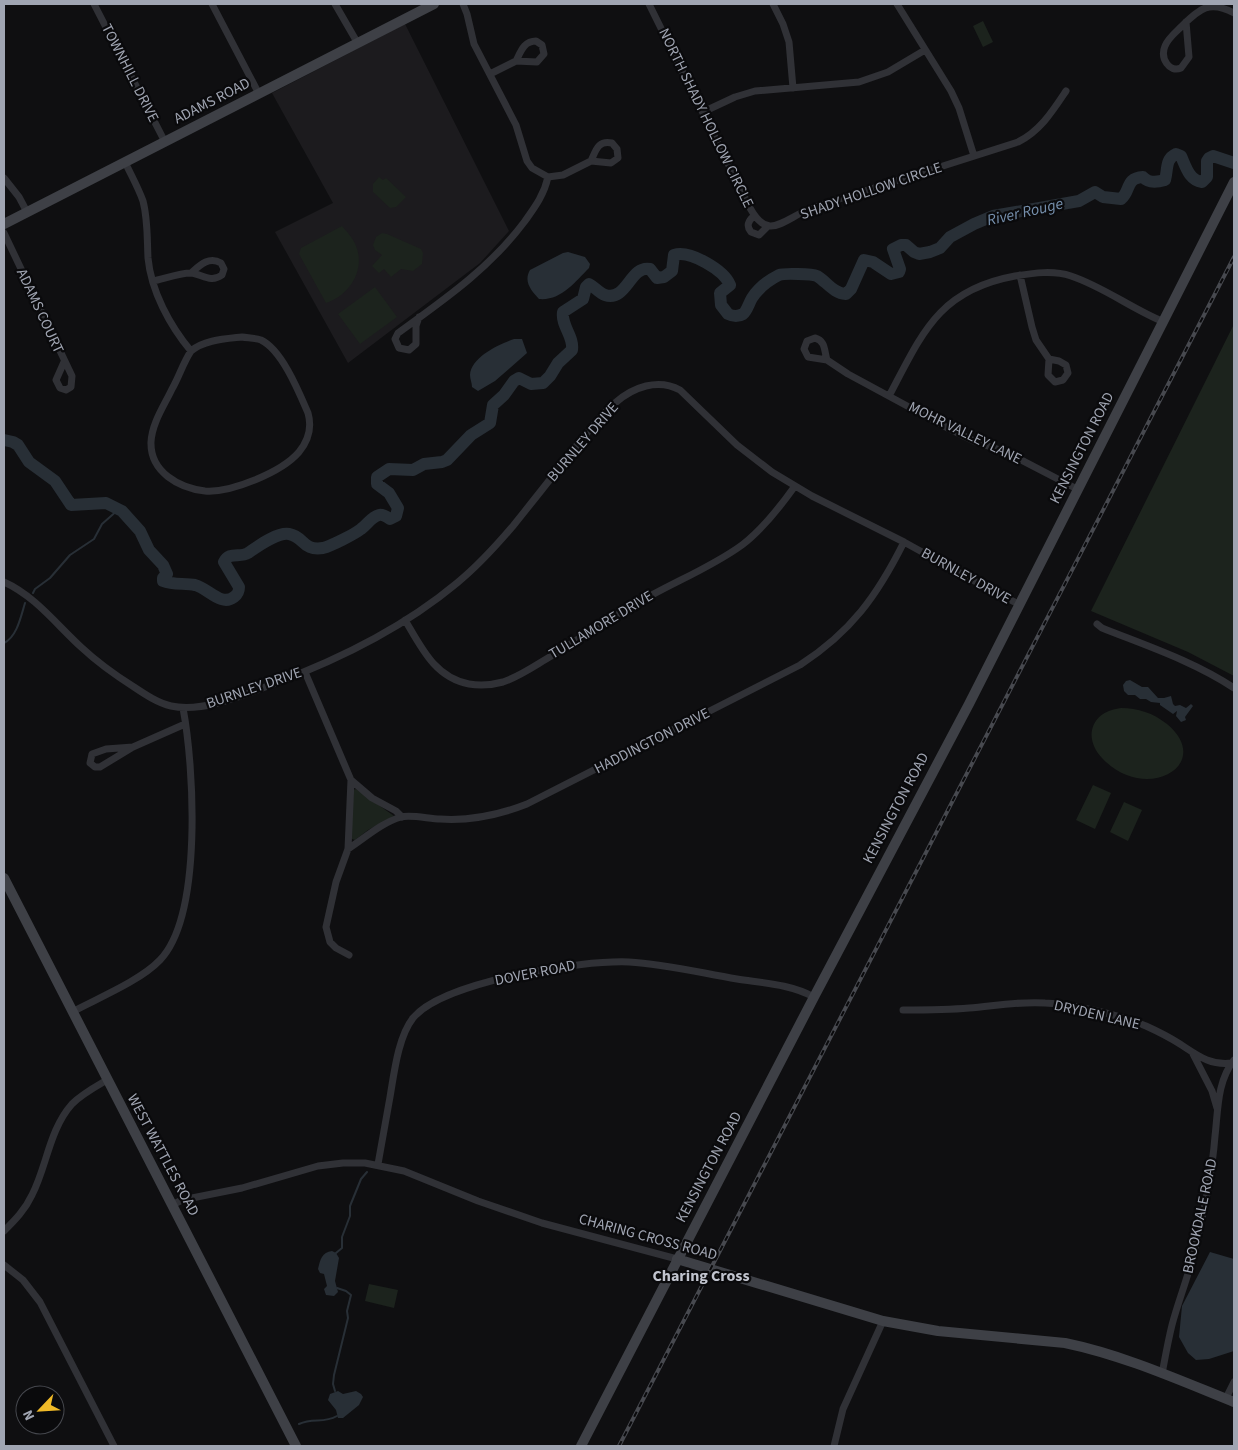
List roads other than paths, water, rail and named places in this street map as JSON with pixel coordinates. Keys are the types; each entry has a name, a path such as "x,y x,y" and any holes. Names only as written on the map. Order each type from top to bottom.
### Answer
{"street":[{"name":"TOWNHILL DRIVE","path":"94,4 165,142"},
{"path":"212,4 259,94"},
{"path":"335,4 356,42"},
{"name":"ADAMS ROAD","path":"4,224 259,94 356,42 434,4"},
{"path":"462,4 467,14 474,44 516,125 528,161 535,170 548,177 563,175 591,161"},
{"name":"NORTH SHADY HOLLOW CIRCLE","path":"649,4 754,216 757,220 768,226"},
{"path":"773,4 789,42 794,88"},
{"path":"897,4 955,98 974,156"},
{"path":"1186,22 1189,57 1182,68 1174,69 1165,61 1164,47 1170,37 1186,22 1200,9 1210,4 1218,5 1234,13"},
{"path":"703,112 746,93 764,89 859,82 888,72 926,50"},
{"path":"490,74 516,61"},
{"name":"SHADY HOLLOW CIRCLE","path":"754,216 748,222 748,226 751,232 759,235 768,226 780,225 801,213 830,202 1018,142 1031,135 1047,119 1066,92"},
{"path":"125,162 143,201 148,227 148,259 153,281 174,329 191,352"},
{"path":"419,318 416,326 416,344 409,350 399,348 395,336 486,266 520,227 539,202 548,177"},
{"path":"4,178 28,212"},
{"name":"KENSINGTON ROAD","path":"581,1446 814,997 969,704 1234,182"},
{"name":"ADAMS COURT","path":"4,233 64,362"},
{"path":"889,396 924,330 947,305 981,285 1020,275 1051,272 1073,276 1164,322"},
{"path":"153,281 191,273"},
{"path":"1020,275 1036,340 1049,359"},
{"path":"242,338 257,339 270,346 279,357 295,386 309,418 308,437 295,456 264,476 243,485 224,490 205,491 196,489 179,484 166,476 152,456 152,434 191,352 199,345 208,342 242,338"},
{"name":"MOHR VALLEY LANE","path":"827,360 839,370 976,442 1006,452 1077,489"},
{"name":"BURNLEY DRIVE","path":"4,582 33,600 79,645 126,682 158,702 183,708 219,702 305,672 366,642 432,603 481,562 513,526 597,421 616,402 642,387 662,384 671,385 680,390 737,445 772,472 795,486 1019,604"},
{"name":"TULLAMORE DRIVE","path":"405,620 430,660 443,673 470,684 483,685 504,682 528,670 642,600 731,552 752,537 795,486"},
{"name":"HADDINGTON DRIVE","path":"348,849 381,826 402,817 457,819 510,810 567,784 800,665 837,638 858,616 881,586 904,542"},
{"path":"1097,624 1102,628 1198,667 1234,688"},
{"path":"305,672 351,780 348,849 336,882 326,927 330,942 336,948 349,955"},
{"path":"72,1012 149,969 164,954 175,936 185,900 191,844 192,792 183,708"},
{"path":"133,747 96,751 92,754 90,763 94,767 100,767 133,747 185,724"},
{"path":"351,780 372,798 396,811 402,817"},
{"name":"WEST WATTLES ROAD","path":"4,878 296,1446"},
{"name":"DOVER ROAD","path":"378,1164 395,1069 406,1031 412,1019 426,1006 447,996 487,983 533,972 579,964 613,962 650,964 767,983 801,991 814,997"},
{"name":"DRYDEN LANE","path":"904,1010 948,1009 1016,1003 1064,1005 1100,1012 1144,1025 1216,1064 1233,1061"},
{"path":"1193,1053 1212,1092 1217,1109"},
{"name":"BROOKDALE ROAD","path":"1162,1374 1171,1328 1193,1255 1205,1202 1213,1163 1217,1109 1221,1088 1233,1061"},
{"path":"4,1231 20,1215 32,1196 62,1119 74,1103 92,1088 107,1080"},
{"name":"CHARING CROSS ROAD","path":"172,1204 182,1200 242,1188 318,1166 343,1163 378,1164 404,1171 491,1206 542,1223 677,1259 883,1321 938,1331 1064,1343 1103,1352 1230,1400"},
{"path":"4,1264 27,1284 40,1302 114,1446"},
{"path":"834,1446 843,1408 883,1321"},
{"path":"1230,1400 1234,1382"}],"waterway":[{"name":"River Rouge","path":"4,440 18,445 29,462 55,481 71,505 106,503 122,511 140,531 149,550 163,565 167,574 163,581 195,585 219,598 229,599 237,594 239,587 224,562 229,557 248,553 267,540 284,534 298,538 311,548 323,548 354,534 376,516 382,515 390,519 396,516 398,508 389,493 377,484 377,477 389,469 413,470 424,464 447,460 471,435 490,423 493,405 504,395 514,381 519,378 531,384 543,383 558,363 572,350 563,312 583,299 586,287 589,284 603,294 612,296 624,289 633,277 643,269 650,269 657,278 664,277 672,271 674,255 689,255 706,262 727,279 730,285 720,293 721,305 728,314 739,316 747,309 757,291 779,275 817,276 834,289 846,294 851,289 864,260 873,262 891,274 899,272 900,269 893,249 901,245 906,245 919,254 930,252 940,248 950,237 993,216 1079,201 1095,192 1103,197 1121,199 1131,182 1137,178 1143,177 1153,182 1165,180 1168,162 1176,154 1181,156 1191,176 1202,182 1207,177 1207,161 1209,158 1213,156 1234,163"},
{"path":"33,593 35,589 50,578 70,555 94,539 102,524 119,509"},
{"path":"4,643 15,631 25,603"},
{"path":"336,1253 342,1248 342,1237 350,1216 350,1206 361,1179 367,1172"},
{"path":"335,1391 333,1384 334,1375 348,1318 347,1311 351,1295 337,1288"},
{"path":"299,1424 309,1421 327,1420 337,1416"}],"railway":[{"path":"619,1446 1234,257"}],"district":[{"name":"Charing Cross","path":"701,1276"}]}
